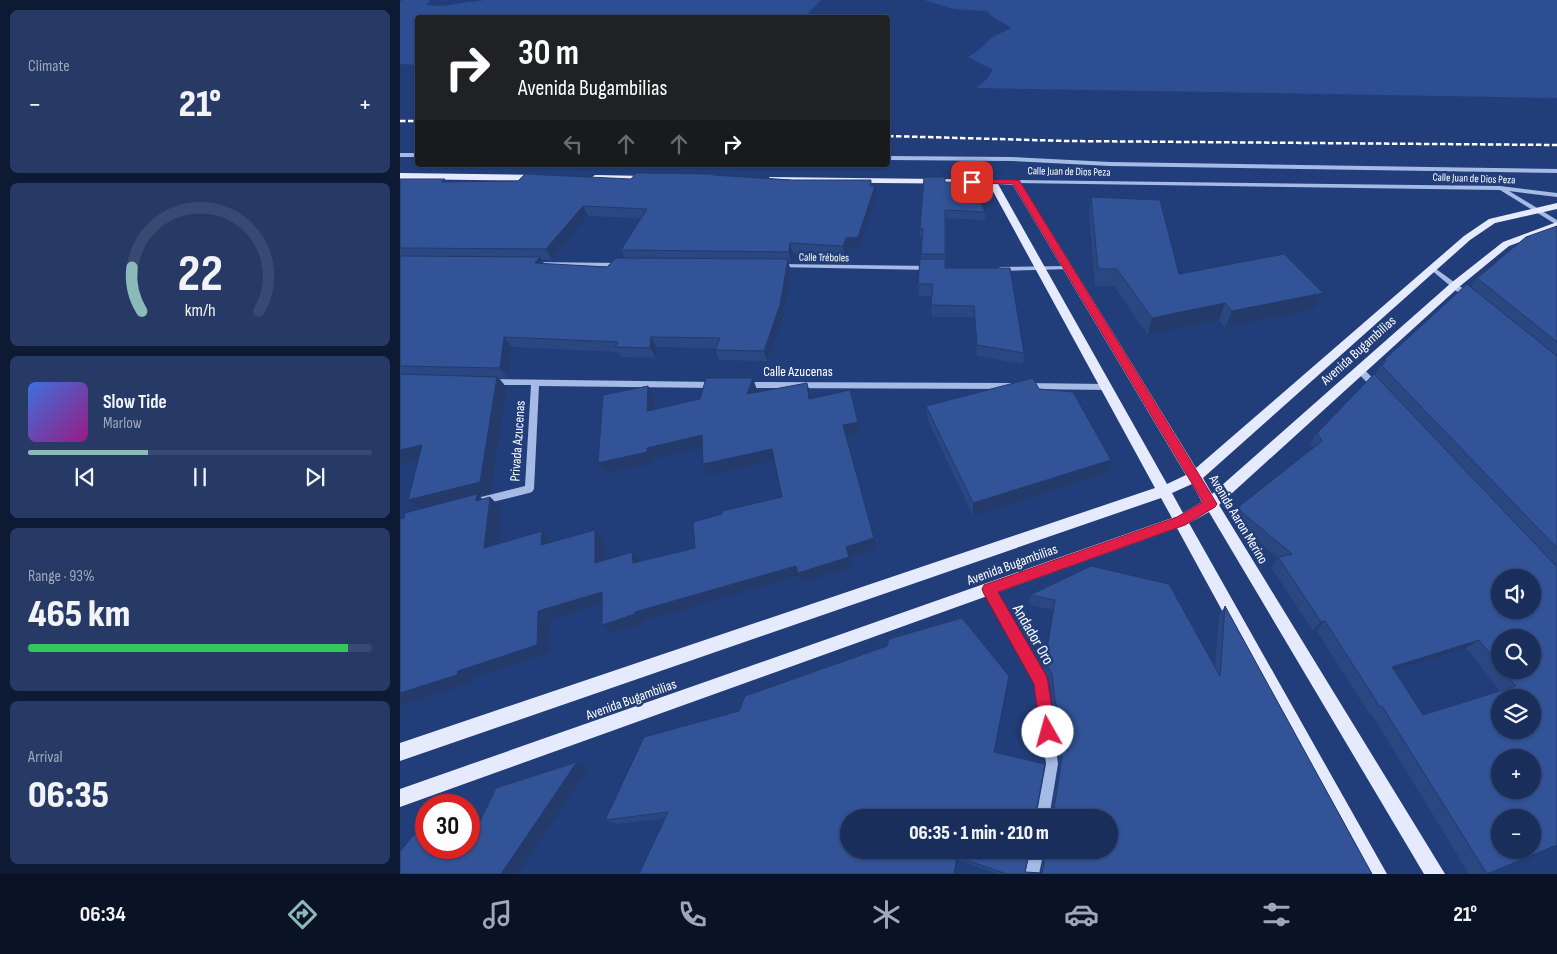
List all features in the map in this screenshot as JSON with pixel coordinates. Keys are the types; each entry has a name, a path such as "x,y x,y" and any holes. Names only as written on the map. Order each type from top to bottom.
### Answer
{"main road":[{"path":"400,176 548,178"},
{"path":"588,178 657,179"},
{"name":"Calle Juan de Dios Peza","path":"765,180 1016,182"},
{"path":"992,182 1377,874"},
{"name":"Avenida Aaron Merino","path":"1016,182 1435,874"},
{"path":"1534,210 1557,206"},
{"name":"Avenida Bugambilias","path":"400,752 1164,490 1195,477 1467,238 1492,222 1534,210"},
{"name":"Avenida Bugambilias","path":"400,798 1181,521 1211,504 1455,285 1506,244 1557,224"}],"street":[{"path":"400,155 415,155"},
{"path":"890,158 1010,159 1102,164 1557,171"},
{"name":"Calle Juan de Dios Peza","path":"1016,182 1500,188 1557,195"},
{"path":"1500,188 1557,224"},
{"path":"528,264 627,265"},
{"name":"Calle Tréboles","path":"765,266 942,268"},
{"path":"992,269 1041,270 1068,268"},
{"path":"1432,268 1477,303"},
{"path":"1360,370 1387,399"},
{"path":"477,382 722,385"},
{"name":"Privada Azucenas","path":"474,503 529,489 535,384"},
{"name":"Calle Azucenas","path":"732,385 1106,387"},
{"name":"Andador Oro","path":"989,589 1042,682 1052,764 1044,809"},
{"path":"1032,874 1035,859"}],"shaded area":[{"path":"430,0 426,5 441,6 485,0 821,0 806,15 415,15 415,65 400,64 400,1"},
{"path":"924,0 1557,0 1557,98 976,88 987,79 993,70 968,57 978,51 990,39 1011,28 987,11 954,9"}],"building":[{"path":"636,173 714,174 792,180 871,180 870,186 875,186 858,237 846,238 843,246 790,243 789,252 621,250 647,209 583,206 546,249 400,248 400,179 445,179 442,182 518,181 525,174 631,179"},
{"path":"924,177 945,177 945,182 973,183 985,212 945,210 945,254 921,254 923,229 920,229"},
{"path":"1091,197 1160,200 1179,274 1284,254 1323,293 1232,311 1225,303 1152,318 1117,269 1098,269"},
{"path":"1557,226 1557,342 1477,278 1526,237"},
{"path":"400,256 540,257 535,263 607,267 616,258 788,259 780,305 764,351 715,350 720,338 651,337 650,348 615,347 618,342 504,337 500,368 400,366"},
{"path":"920,259 945,259 945,268 1010,268 1024,353 977,345 974,306 931,305 933,284 918,284"},
{"path":"1467,284 1557,356 1557,548 1382,366 1385,359"},
{"path":"400,374 497,377 480,482 408,500 422,445 400,450"},
{"path":"1374,374 1557,567 1557,845 1541,852 1541,809 1491,809 1491,859 1523,859 1487,874 1382,706 1380,707 1325,621 1321,622 1278,557 1292,554 1237,508 1322,441 1317,433","holes":["1491,629 1541,629 1541,679 1510,679 1516,686 1506,689 1541,689 1541,739 1491,739 1491,694 1423,715 1392,667 1479,640 1491,655"]},
{"path":"706,378 753,378 747,394 807,383 809,399 850,390 858,422 843,425 874,538 846,547 849,557 798,573 796,566 635,612 635,614 602,625 602,592 538,611 537,645 458,671 457,675 400,693 400,519 404,518 405,513 477,494 476,501 490,497 484,548 542,531 541,545 595,530 595,563 632,552 633,563 695,548 693,522 722,514 722,511 782,497 772,449 703,464 702,435 647,448 647,452 598,463 603,395 648,386 647,411 700,399"},
{"path":"1033,378 1039,389 1073,392 1111,460 973,503 926,406"},
{"path":"1091,566 1169,584 1220,676 1225,606 1372,874 1007,874 963,859 1028,859 1025,872 1042,873 1045,859 1118,859 1118,809 1054,809 1062,758 1060,741 1068,751 1055,701 1052,674 1045,662 1055,600 1030,595"},
{"path":"962,618 1009,676 994,752 1045,764 1037,809 840,809 840,859 957,859 954,874 639,874 668,812 605,820 644,737 739,711 745,696 887,646 889,639"},
{"path":"577,762 501,874 400,874 400,852 415,833 415,859 480,859 480,821 496,788"}],"railway":[{"path":"400,121 415,121"},
{"path":"890,136 1068,141 1557,145"}],"route":[{"path":"972,182 1016,182 1211,504 1181,521 989,589 1042,682 1048,732"}]}
